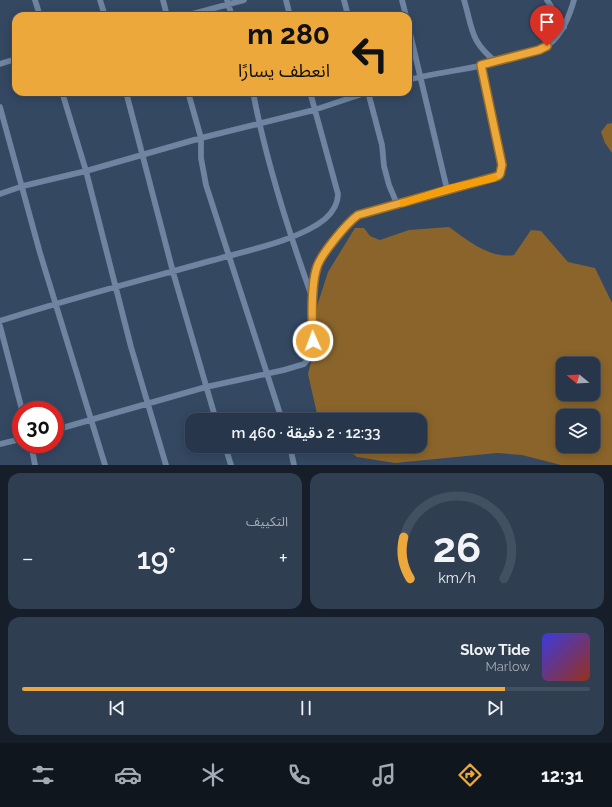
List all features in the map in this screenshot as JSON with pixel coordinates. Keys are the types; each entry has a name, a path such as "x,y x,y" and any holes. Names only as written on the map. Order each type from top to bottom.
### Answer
{"street":[{"path":"35,0 39,12"},
{"path":"100,0 104,12"},
{"path":"163,0 166,12"},
{"path":"197,12 228,2 244,0"},
{"path":"286,0 289,12"},
{"path":"344,0 347,12"},
{"path":"402,0 405,12"},
{"path":"464,0 476,42 480,49 496,62"},
{"path":"547,0 564,27"},
{"path":"412,79 496,62 539,50 554,39 564,27 574,0"},
{"path":"228,2 231,12"},
{"path":"412,41 447,189"},
{"path":"0,64 12,60"},
{"path":"64,428 206,387 300,366 308,359 313,346 314,301 317,266 346,225 358,215 447,189 494,178 500,174 502,165 481,65"},
{"path":"63,96 86,171 115,288 166,465"},
{"path":"127,96 173,272 214,413"},
{"path":"189,96 201,138 201,158 206,185 280,413"},
{"path":"254,96 259,123 291,238 314,301"},
{"path":"0,321 56,303 173,272 291,238 324,220 334,210 338,201 338,194 311,96"},
{"path":"0,194 23,186 142,156 201,138 314,110 356,96"},
{"path":"369,96 382,145 384,166 389,185 397,204"},
{"path":"0,106 40,253 105,465"},
{"path":"0,326 20,401"},
{"path":"0,444 12,441"},
{"path":"32,453 35,465"},
{"path":"227,453 231,465"},
{"path":"291,453 294,465"}],"shaded area":[{"path":"612,123 612,153 605,143 601,132 607,124"},
{"path":"449,227 479,247 488,251 496,254 514,255 531,230 541,231 568,262 595,268 612,303 612,465 561,465 522,455 497,453 395,463 357,457 352,453 427,453 427,413 317,413 308,374 316,342 309,331 328,272 355,228 364,228 370,236 380,240 409,230"}],"slow traffic":[{"path":"403,203 447,189 494,178"}],"route":[{"path":"313,341 312,324 315,273 317,266 346,225 358,215 498,176 502,165 481,65 539,50 547,46"}]}
